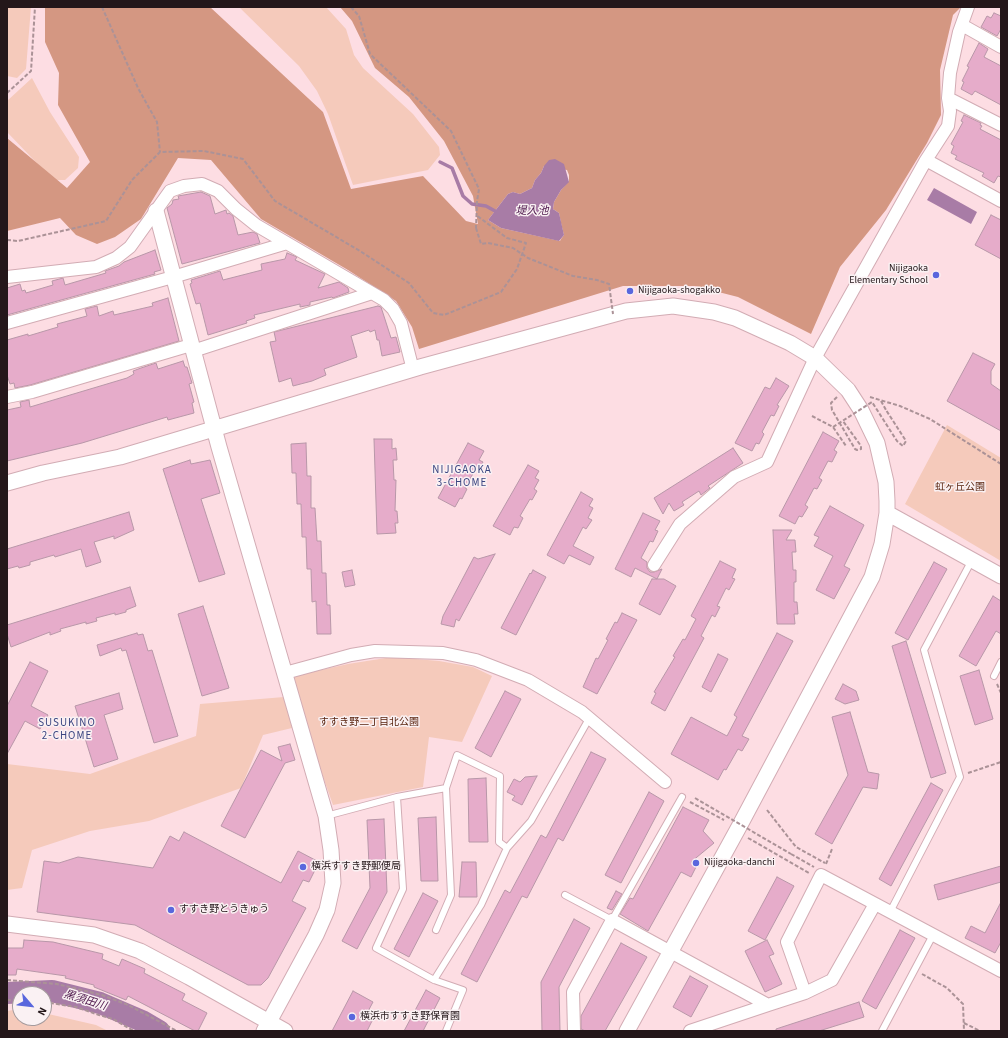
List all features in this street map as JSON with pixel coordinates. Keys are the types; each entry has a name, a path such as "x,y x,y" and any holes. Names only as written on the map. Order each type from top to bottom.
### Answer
{"street":[{"path":"654,565 680,524 734,477 767,462 816,358 926,160 948,126 950,111 948,98 950,73 968,7"},
{"path":"962,25 1001,47"},
{"path":"948,98 1001,125"},
{"path":"926,160 1001,201"},
{"path":"7,277 96,267 116,258 130,247 170,191 184,186 202,184 218,191 236,209 256,225 384,300 394,310 401,323 413,370"},
{"path":"156,211 192,348 326,816 333,883 327,910 316,935 267,1027"},
{"path":"7,323 174,277 287,243"},
{"path":"7,397 32,392 192,348 372,293"},
{"path":"7,483 43,473 120,457 413,370 626,311 673,306 714,312 735,318 816,358 848,390 877,443 886,482 888,514 882,544 872,577 736,832 670,950 630,1030"},
{"path":"888,514 1001,576"},
{"path":"285,673 351,655 375,651 443,652 476,660 528,680 590,717 665,782"},
{"path":"805,993 787,942 824,869 875,904 1001,971"},
{"path":"690,1031 805,993 832,980 875,904"},
{"path":"574,1031 573,992 612,920 670,950 768,1005"},
{"path":"7,924 94,935 140,952 189,977 267,1027 285,1031"}],"lane":[{"path":"890,912 960,777 924,650 972,560"},
{"path":"994,676 1001,662"},
{"path":"434,980 481,905 507,848 531,821 590,717"},
{"path":"436,930 451,895 446,788 457,755 500,776 499,842 507,848"},
{"path":"326,816 397,797 446,788"},
{"path":"397,797 403,889 376,948 434,980 463,990 446,1031"},
{"path":"565,895 612,920 682,797"},
{"path":"882,1031 934,935"}],"path":[{"path":"7,93 31,71 35,7"},
{"path":"102,7 138,88 157,122 160,152"},
{"path":"352,7 359,16 370,54 451,131 479,188 476,228 481,244 488,243 513,248 528,258 574,276 597,280 609,284 613,314"},
{"path":"7,240 18,241 106,221 132,180 160,152 204,151 243,159 276,201 360,251 409,283 433,313 444,315 501,292 517,269 526,243 506,238 476,215"},
{"path":"868,396 900,406 930,419 1001,464"},
{"path":"832,427 872,402 897,441 903,446 906,441 881,401"},
{"path":"832,410 855,448 857,450 861,449 861,446 843,420"},
{"path":"812,416 832,427 846,446"},
{"path":"960,777 972,771 1001,762"},
{"path":"682,797 724,820"},
{"path":"695,798 814,867 824,869"},
{"path":"767,810 796,847 824,869"},
{"path":"736,832 811,874 824,869 832,849"},
{"path":"915,970 947,988 964,1004 964,1031"},
{"path":"7,980 57,984 102,995 128,1005 177,1031"},
{"path":"52,1003 76,1007 113,1019 134,1031"},
{"path":"964,1023 980,1031"}],"green space":[{"path":"7,7 31,7 26,69 17,78 7,76"},
{"path":"239,7 326,7 346,29 354,55 363,68 413,114 439,147 440,155 428,170 353,185 328,114 317,91 299,66"},
{"path":"32,78 50,112 79,157 78,168 65,180 53,180 7,132 7,101"},
{"name":"虹ヶ丘公園","path":"947,425 1001,458 1001,561 905,504"},
{"name":"すすき野二丁目北公園","path":"392,657 439,661 473,667 492,676 462,742 429,737 423,787 333,805 309,737 294,676 348,664"},
{"path":"284,697 292,728 263,735 241,788 149,821 90,831 32,850 22,888 7,890 7,764 90,774 196,736 200,704"},
{"path":"12,1010 12,1026 52,1026 52,1015 96,1025 108,1031 7,1031 7,1011"}],"shaded area":[{"path":"45,7 210,7 323,112 351,189 423,176 466,221 478,224 473,196 444,141 409,97 375,68 352,21 340,7 961,7 953,15 940,70 941,115 927,143 886,210 840,267 811,334 738,297 695,286 623,286 419,349 412,327 396,301 348,270 261,219 211,160 178,158 141,219 115,237 97,244 76,235 60,218 7,231 7,138 67,188 90,162 58,105 59,73 45,42","holes":["544,166 567,170 569,181 561,190 554,202 553,209 559,213 564,235 560,241 501,228 488,220 508,194 513,192 520,194 532,188"]}],"water":[{"name":"堤入池","path":"555,159 564,164 569,182 561,190 554,202 553,209 559,213 564,235 559,241 501,228 488,220 508,194 513,192 520,194 532,188 544,166 549,160"},
{"path":"934,188 977,212 971,224 927,200"}],"building":[{"path":"994,13 1001,16 1001,29 997,36 981,27 987,16 991,18"},
{"path":"979,43 988,49 984,57 1001,66 1001,105 975,91 972,95 961,89 964,82 962,81 969,67 967,66"},
{"path":"964,115 981,123 980,125 982,126 980,129 1001,140 1001,177 998,176 994,183 982,176 984,173 955,159 957,156 951,153 954,146 951,144 963,122 961,121"},
{"path":"201,192 210,196 215,214 226,210 227,214 229,213 233,216 238,235 253,232 257,234 260,243 182,264 167,208 172,204 173,200 179,199 178,196"},
{"path":"991,215 1001,220 1001,259 975,245"},
{"path":"155,250 161,270 154,272 155,274 7,315 7,288 20,284 22,291 25,290 26,293 53,285 52,281 63,278 65,285 106,273 105,271 119,266 124,262"},
{"path":"287,253 297,257 295,260 325,274 318,288 339,282 348,288 349,292 333,298 310,302 310,305 300,307 300,304 254,315 255,318 246,321 247,323 208,335 200,303 196,304 190,284 192,283 191,280 220,271 223,280 262,270 261,264 285,259"},
{"path":"168,298 179,341 30,385 15,388 14,383 10,384 7,375 7,340 28,334 28,336 58,327 57,324 87,316 85,309 97,306 99,316 113,311 114,315 153,306 152,303"},
{"path":"378,306 381,307 391,338 396,337 400,352 382,356 379,340 377,340 375,330 370,332 369,330 351,336 357,357 324,369 326,375 312,381 293,386 291,378 279,382 270,342 276,341 274,332"},
{"path":"973,353 995,364 991,371 991,384 1001,391 1001,431 947,401"},
{"path":"183,361 185,367 187,367 192,383 189,384 194,402 192,403 194,413 168,420 167,417 82,443 7,461 7,410 21,407 20,402 29,400 30,407 127,378 134,374 133,371 156,363 158,369"},
{"path":"776,378 789,386 777,405 779,406 774,416 771,415 762,432 764,434 759,444 756,443 752,451 735,443 765,387 770,389"},
{"path":"823,432 839,441 834,450 837,452 832,462 828,461 819,478 822,480 817,489 814,488 805,505 808,507 802,517 799,516 795,524 779,516"},
{"path":"374,439 392,439 392,449 396,448 397,460 393,460 394,480 396,480 395,511 397,511 398,523 395,523 396,533 377,534"},
{"path":"306,443 307,476 311,476 311,508 315,508 317,541 321,541 322,573 326,573 327,605 330,605 331,634 317,634 316,601 312,602 311,569 307,569 306,537 302,537 301,504 297,504 296,473 292,473 291,444"},
{"path":"468,443 484,451 479,460 483,462 478,471 475,470 465,488 467,489 462,499 460,498 455,507 438,498"},
{"path":"733,448 743,463 708,486 710,488 701,495 699,491 682,502 684,505 674,511 669,503 663,514 654,498"},
{"path":"190,460 191,464 210,460 220,493 201,499 225,574 199,582 163,469"},
{"path":"528,465 539,471 535,478 539,480 534,489 537,491 532,500 530,499 520,516 523,518 518,528 514,527 510,535 493,526"},
{"path":"581,492 593,499 589,506 593,508 588,518 592,520 586,529 583,527 573,546 594,557 590,565 569,555 564,564 547,555"},
{"path":"830,506 864,525 844,566 850,569 834,599 816,590 833,556 814,546 819,537 814,535"},
{"path":"129,512 134,530 114,539 114,536 94,542 101,562 86,567 81,549 55,557 54,555 30,562 30,565 19,568 18,566 7,569 7,549"},
{"path":"643,513 660,521 655,530 658,531 653,542 650,541 641,558 647,562 647,568 650,572 662,569 657,579 635,568 631,577 615,569"},
{"path":"773,530 792,530 786,540 795,540 796,552 792,552 793,570 796,570 796,582 794,582 794,602 797,602 798,614 794,614 795,624 777,624"},
{"path":"495,554 459,621 456,619 454,627 441,624 443,616 474,557 478,559"},
{"path":"720,561 736,569 732,578 735,579 729,590 726,588 717,606 720,607 715,617 712,615 701,636 704,638 665,711 651,703 656,693 654,692 675,657 673,656 683,639 685,640 696,619 691,616"},
{"path":"934,562 947,569 908,640 895,633"},
{"path":"352,570 355,585 345,587 342,572"},
{"path":"533,570 546,577 516,635 501,628"},
{"path":"652,579 664,579 676,586 660,615 639,604"},
{"path":"130,587 136,606 126,610 126,612 96,618 97,621 86,624 86,622 60,629 61,631 50,635 50,632 11,647 7,634 7,625"},
{"path":"993,596 1001,601 1001,634 996,631 976,666 959,656"},
{"path":"203,606 229,688 202,696 178,614"},
{"path":"622,613 637,620 597,694 583,687 596,658 598,659 608,640 606,639 615,622 617,623"},
{"path":"137,633 138,635 143,634 148,651 152,650 178,736 154,743 126,650 122,651 121,648 100,656 97,645"},
{"path":"777,633 793,641 742,736 749,739 742,751 738,749 726,770 724,769 718,780 671,754 691,717 727,736 737,717 734,715"},
{"path":"906,641 946,773 931,778 892,646"},
{"path":"718,654 728,659 711,692 702,687"},
{"path":"30,662 48,671 31,706 48,715 40,729 25,721 7,754 7,706"},
{"path":"979,670 993,719 975,725 960,676"},
{"path":"843,684 856,691 859,700 845,704 835,699"},
{"path":"505,691 521,699 491,757 475,748"},
{"path":"119,693 123,709 104,715 118,759 94,767 75,706"},
{"path":"850,712 868,772 879,774 877,789 863,787 832,844 815,834 848,775 832,717"},
{"path":"290,744 295,760 285,763 245,838 221,826 261,750 282,761 278,747"},
{"path":"591,752 606,759 563,841 558,838 527,898 522,896 477,982 461,974 505,890 510,893 541,835 546,838"},
{"path":"537,776 522,805 512,800 515,796 507,792 514,779 520,782 525,777"},
{"path":"486,778 488,842 469,842 468,779"},
{"path":"931,783 943,790 891,886 879,879"},
{"path":"649,792 664,801 621,883 605,875"},
{"path":"683,807 709,820 703,831 714,843 691,862 697,865 691,877 681,872 648,931 620,914 630,898 633,899"},
{"path":"436,817 438,881 421,881 418,818"},
{"path":"384,819 387,892 357,949 342,941 370,888 367,820"},
{"name":"すすき野とうきゅう","path":"184,832 281,883 298,851 319,862 309,882 303,880 292,901 306,908 268,978 261,985 248,985 135,925 37,912 44,861 59,863 78,857 153,868 170,836 179,841"},
{"path":"462,862 476,862 477,897 459,897"},
{"path":"1001,866 1001,882 938,900 934,885"},
{"path":"777,877 794,886 765,940 748,931"},
{"path":"616,891 622,894 612,910 607,908"},
{"path":"423,893 438,901 409,957 394,949"},
{"path":"1001,902 1001,942 995,953 965,938 971,926 985,933"},
{"path":"574,919 590,928 559,987 560,1031 542,1031 541,982"},
{"path":"900,930 915,938 876,1009 862,1001"},
{"path":"24,940 53,942 103,954 102,959 119,966 122,959 145,969 144,973 185,994 182,1000 207,1013 198,1031 195,1031 128,996 126,1000 94,987 94,985 65,978 66,976 17,969 16,975 7,975 7,948 23,948"},
{"path":"767,940 774,954 769,956 782,984 765,992 745,951"},
{"path":"621,943 647,957 605,1031 585,1031 581,1029 581,1016"},
{"path":"690,976 708,986 691,1017 673,1007"},
{"path":"426,990 440,998 423,1031 404,1031"},
{"path":"353,991 373,1002 366,1015 373,1019 367,1031 332,1031"},
{"path":"859,1002 864,1017 819,1031 776,1031 776,1029"}],"waterway":[{"path":"440,162 452,168 463,196 472,204 486,206 495,211"},
{"name":"黒須田川","path":"7,993 52,991 100,1003 142,1021 159,1031"}],"place":[{"name":"Nijigaoka Elementary School","path":"936,275"},
{"name":"Nijigaoka-shogakko","path":"630,291"},
{"name":"Nijigaoka-danchi","path":"696,863"},
{"name":"横浜すすき野郵便局","path":"303,867"},
{"name":"すすき野とうきゅう","path":"171,910"},
{"name":"横浜市すすき野保育園","path":"352,1017"}],"district":[{"name":"NIJIGAOKA 3-CHOME","path":"462,477"},
{"name":"SUSUKINO 2-CHOME","path":"67,730"}]}
